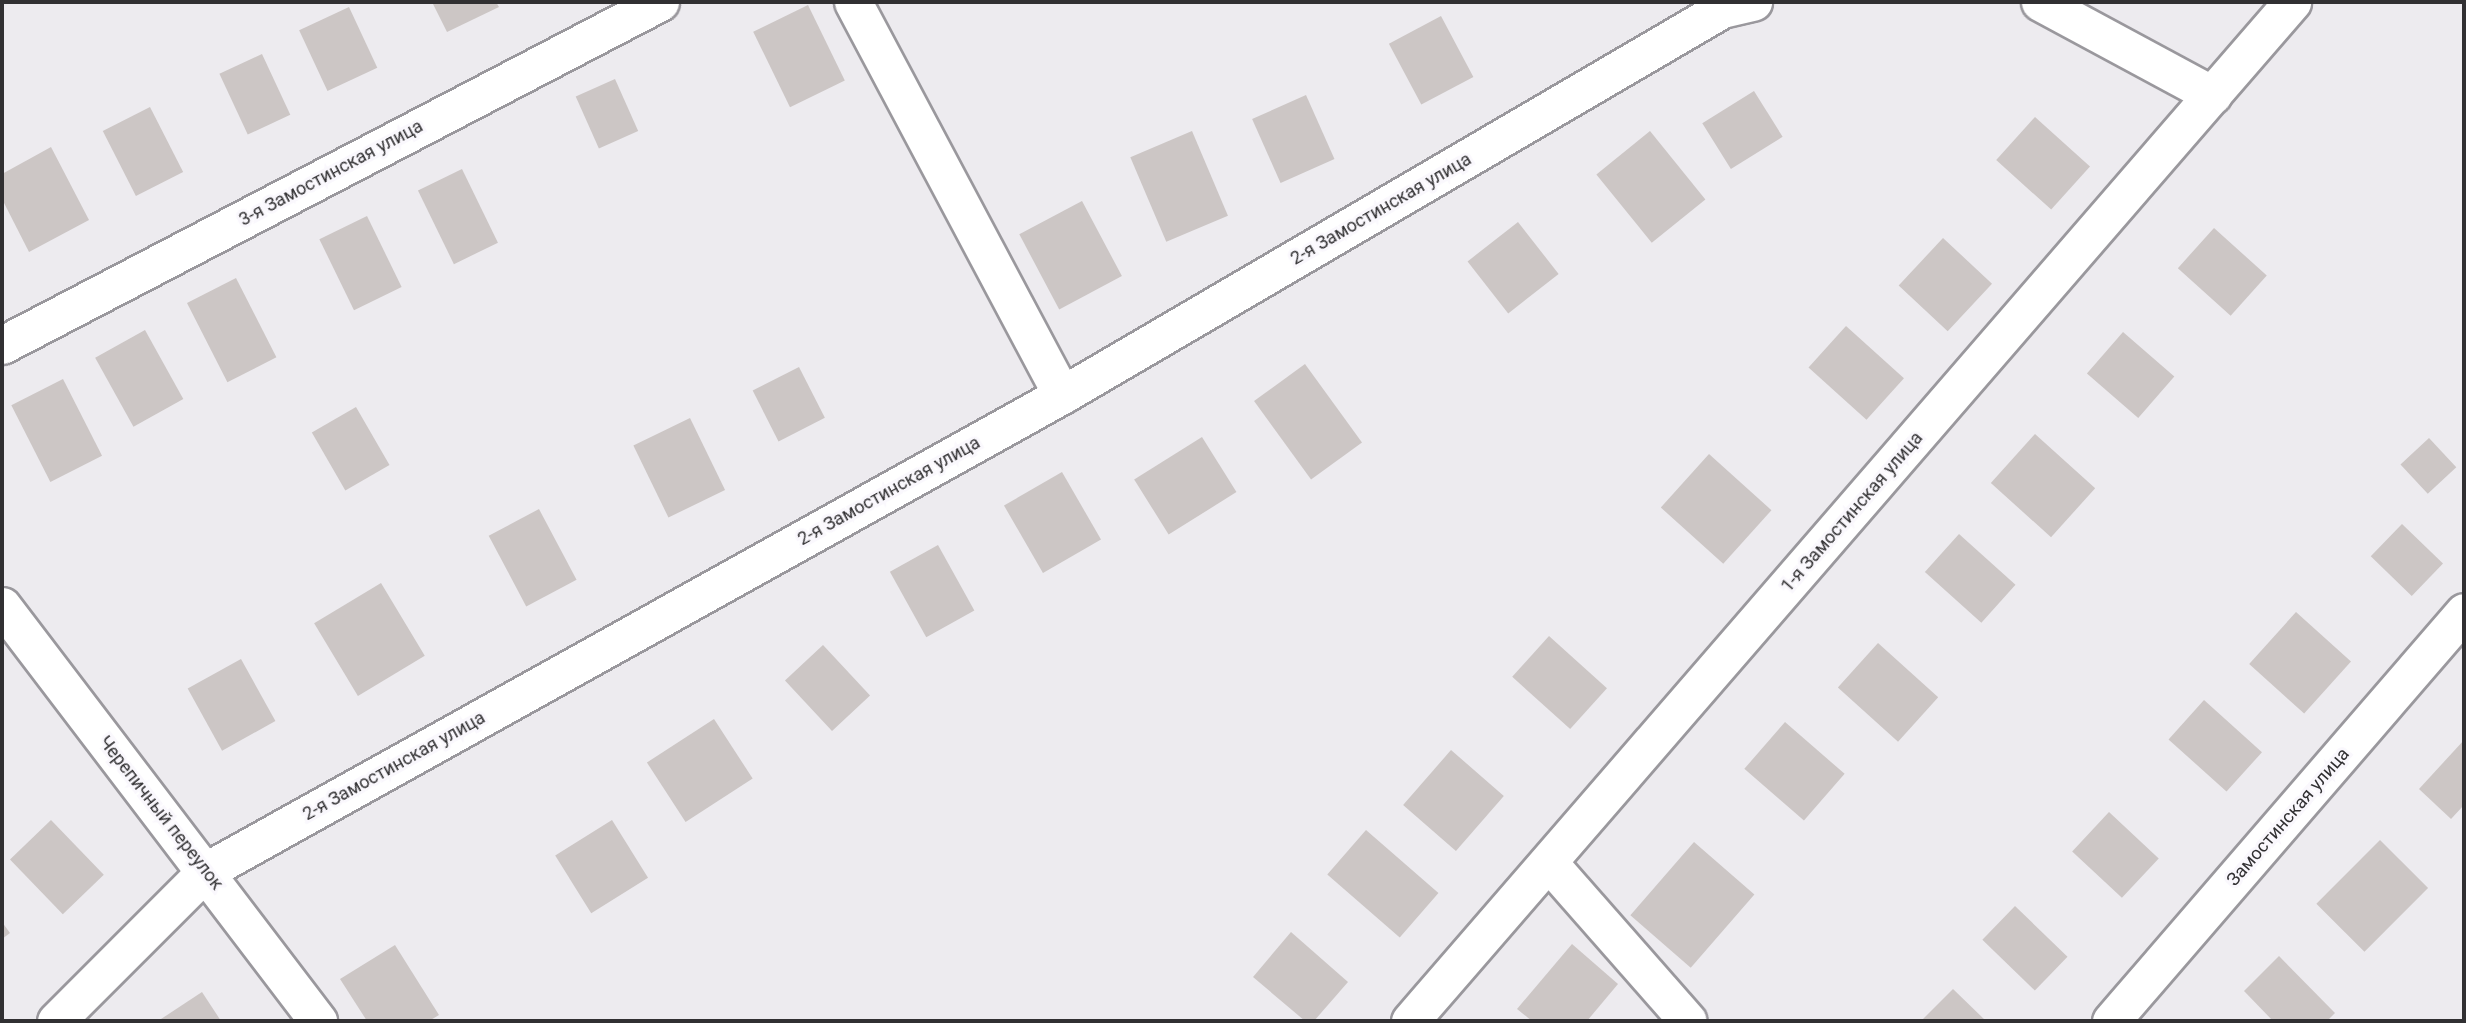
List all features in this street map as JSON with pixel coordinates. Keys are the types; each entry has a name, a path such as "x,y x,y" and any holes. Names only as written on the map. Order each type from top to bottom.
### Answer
{"street":[{"name":"3-я Замостинская улица","path":"2,345 660,2"},
{"path":"853,2 1062,395"},
{"name":"2-я Замостинская улица","path":"55,1021 206,871 1062,395 1722,9 1753,2"},
{"path":"2040,2 2213,95"},
{"name":"1-я Замостинская улица","path":"1410,1021 2292,2"},
{"name":"Черепичный переулок","path":"2,606 318,1021"},
{"name":"Замостинская улица","path":"2111,1021 2464,612"},
{"path":"1549,863 1688,1021"}],"building":[{"path":"432,2 496,2 499,7 447,32"},
{"path":"808,5 845,80 790,107 753,32"},
{"path":"349,7 377,68 327,91 299,30"},
{"path":"1441,16 1473,77 1421,105 1389,44"},
{"path":"262,54 290,115 248,135 219,74"},
{"path":"615,79 638,131 599,149 576,96"},
{"path":"1754,91 1783,137 1731,169 1702,123"},
{"path":"1306,95 1334,159 1281,183 1252,119"},
{"path":"150,107 183,172 136,196 103,131"},
{"path":"2035,117 2090,167 2051,210 1996,160"},
{"path":"1192,131 1228,216 1166,242 1130,157"},
{"path":"1650,131 1705,199 1652,243 1596,174"},
{"path":"51,147 89,220 29,252 2,199 2,174"},
{"path":"462,169 498,243 454,264 418,190"},
{"path":"1082,201 1122,276 1059,309 1019,234"},
{"path":"367,216 402,287 354,310 319,239"},
{"path":"1518,222 1559,274 1508,313 1468,261"},
{"path":"2214,228 2267,276 2231,316 2178,268"},
{"path":"1943,238 1992,284 1948,331 1899,286"},
{"path":"236,278 276,357 227,382 187,303"},
{"path":"1846,326 1904,378 1866,420 1809,368"},
{"path":"145,330 183,399 133,427 95,358"},
{"path":"2123,332 2174,377 2138,418 2087,374"},
{"path":"1305,364 1362,442 1311,480 1254,401"},
{"path":"799,367 825,418 779,441 753,391"},
{"path":"63,379 102,456 50,482 11,405"},
{"path":"356,407 390,465 345,491 312,433"},
{"path":"690,418 725,490 668,518 633,446"},
{"path":"2035,434 2095,488 2051,537 1991,483"},
{"path":"1202,437 1236,492 1169,535 1134,479"},
{"path":"2429,438 2456,467 2428,494 2400,465"},
{"path":"1709,454 1771,510 1723,564 1661,508"},
{"path":"1062,472 1101,540 1043,573 1004,506"},
{"path":"539,509 577,580 526,606 489,536"},
{"path":"2402,524 2443,564 2412,596 2371,556"},
{"path":"1959,534 2015,585 1981,623 1925,572"},
{"path":"938,545 974,611 926,637 890,572"},
{"path":"381,583 425,656 358,696 314,623"},
{"path":"2296,612 2351,662 2304,714 2249,664"},
{"path":"1549,636 1607,688 1570,729 1512,677"},
{"path":"1878,643 1938,697 1898,742 1838,688"},
{"path":"823,645 870,695 832,731 785,680"},
{"path":"241,659 275,721 222,751 188,689"},
{"path":"2204,700 2262,752 2227,792 2169,739"},
{"path":"714,719 753,779 686,822 647,763"},
{"path":"1785,722 1845,774 1804,821 1744,769"},
{"path":"2464,740 2464,805 2451,819 2419,789"},
{"path":"1451,750 1504,796 1456,851 1403,805"},
{"path":"2109,812 2159,858 2122,898 2072,851"},
{"path":"51,820 104,875 63,914 10,860"},
{"path":"612,820 648,878 591,913 555,856"},
{"path":"1366,830 1438,893 1400,938 1327,875"},
{"path":"2380,840 2428,888 2364,952 2316,904"},
{"path":"1694,842 1754,894 1691,968 1630,915"},
{"path":"2015,906 2068,957 2035,991 1982,940"},
{"path":"2,922 10,933 2,939"},
{"path":"1291,932 1348,982 1314,1021 1305,1021 1253,977"},
{"path":"1572,944 1618,984 1587,1021 1532,1021 1517,1009"},
{"path":"395,945 439,1015 429,1021 367,1021 340,979"},
{"path":"2279,956 2335,1013 2327,1021 2273,1021 2244,991"},
{"path":"1953,989 1986,1021 1921,1021"},
{"path":"202,992 221,1021 158,1021"}]}
